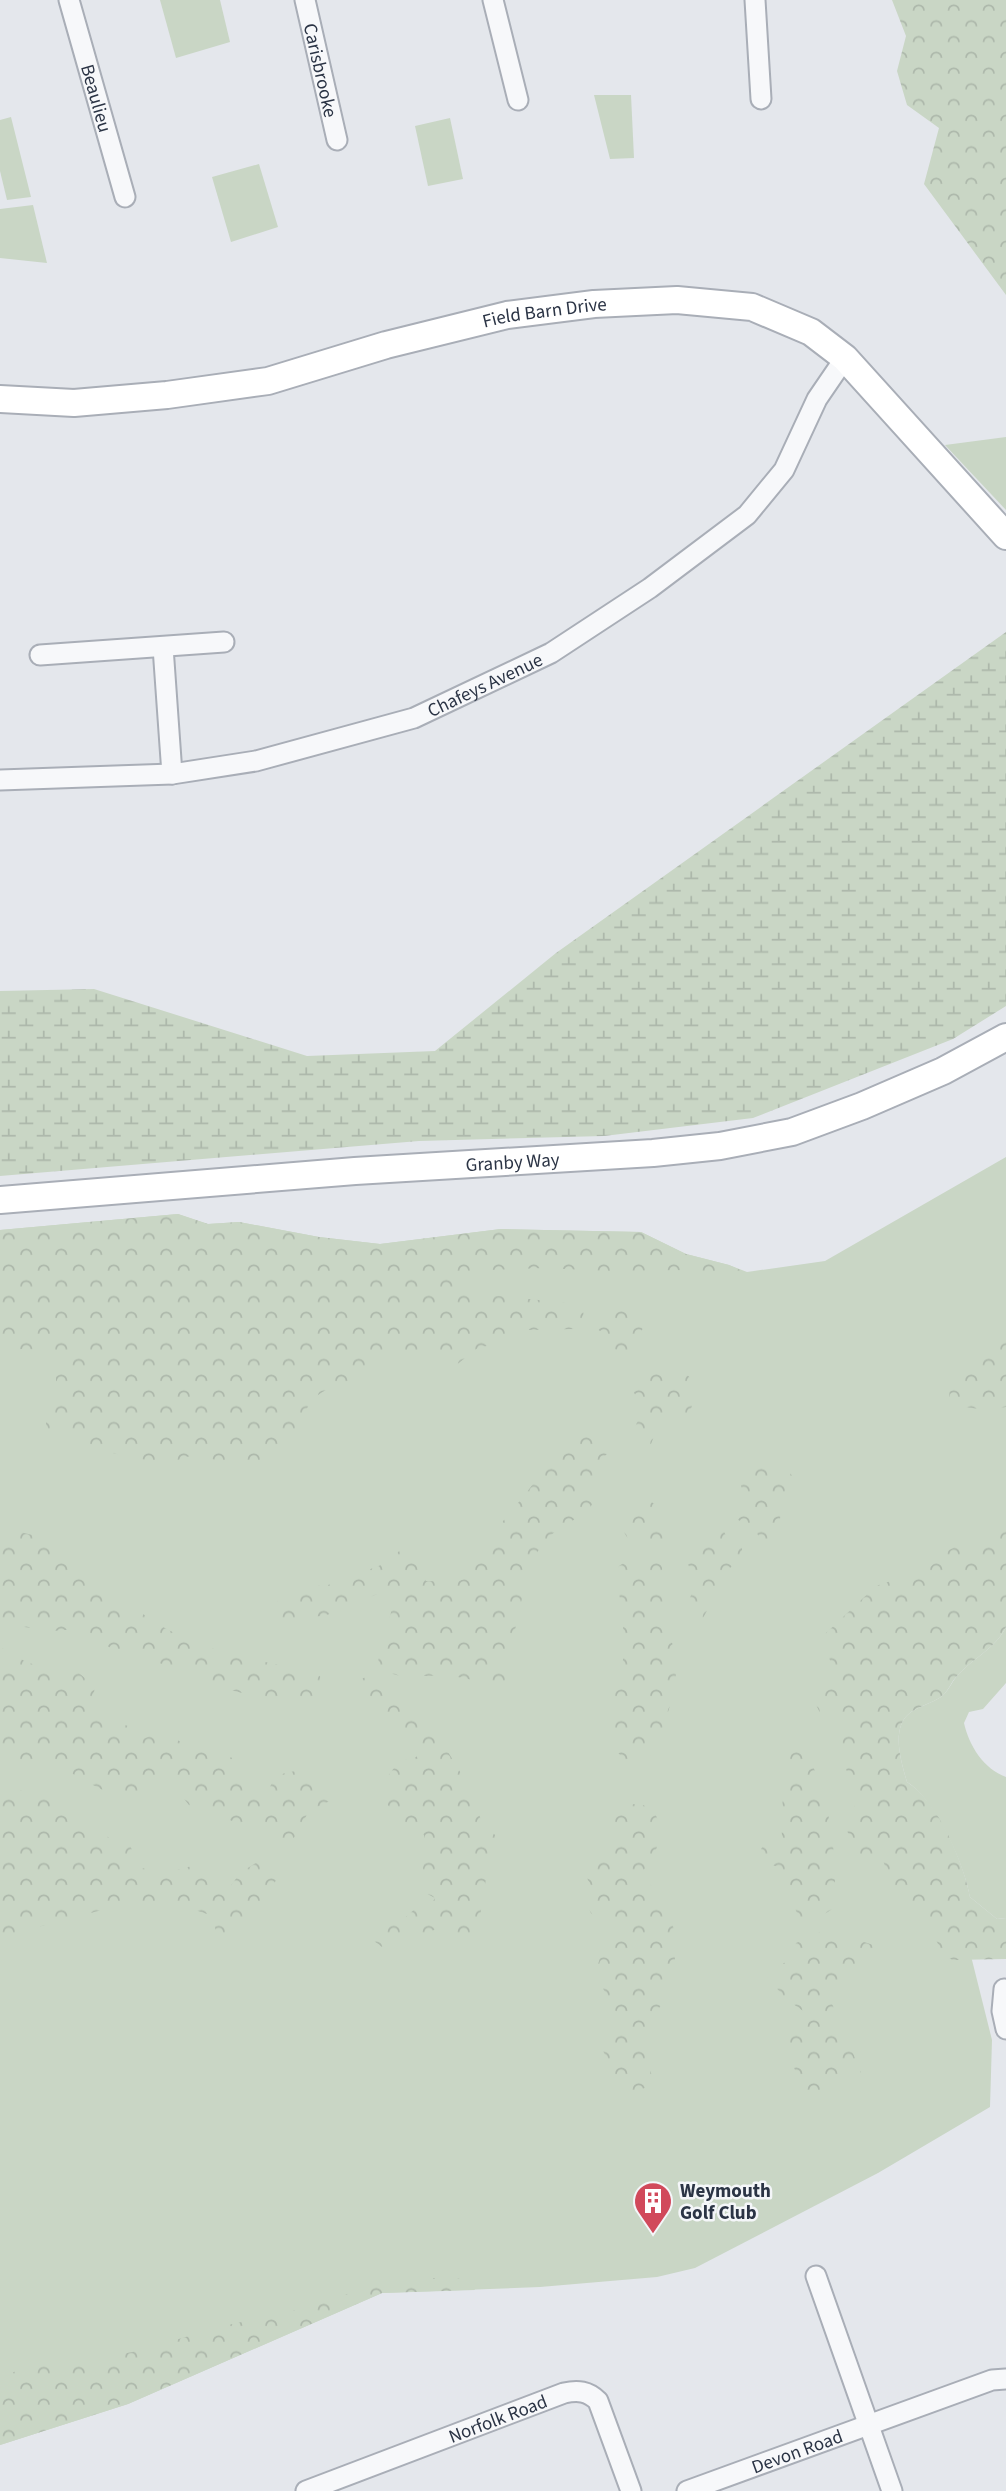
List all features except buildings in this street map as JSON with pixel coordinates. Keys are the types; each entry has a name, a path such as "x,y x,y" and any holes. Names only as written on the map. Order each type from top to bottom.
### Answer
{"street":[{"name":"Beaulieu","path":"69,0 125,197"},
{"name":"Carisbrooke","path":"305,0 337,140"},
{"path":"493,0 518,100"},
{"path":"755,0 761,99"},
{"name":"Field Barn Drive","path":"0,399 74,402 167,395 268,381 386,345 507,315 594,304 677,300 751,307 811,331 845,358 1006,536"},
{"name":"Chafeys Avenue","path":"0,780 172,774 257,761 414,718 551,653 650,589 747,515 784,470 817,399 845,358"},
{"path":"40,655 224,642"},
{"path":"163,647 172,774"},
{"name":"Granby Way","path":"0,1200 355,1171 653,1153 720,1146 792,1132 862,1107 943,1071 1006,1037"},
{"path":"1004,1990 1002,2011 1006,2029"},
{"name":"Devon Road","path":"816,2276 892,2491"},
{"name":"Devon Road","path":"687,2491 1006,2378"},
{"name":"Norfolk Road","path":"306,2491 564,2393 577,2391 592,2395 598,2401 631,2491"}],"green space":[{"path":"160,0 220,0 230,42 176,58"},
{"path":"892,0 1006,0 1006,295 924,184 939,128 907,105 897,71 906,36"},
{"path":"594,95 631,95 634,158 610,159"},
{"path":"11,117 31,197 7,200 0,171 0,120"},
{"path":"450,118 463,179 428,186 415,126"},
{"path":"259,164 278,227 231,242 212,177"},
{"path":"33,205 47,263 0,258 0,209"},
{"path":"1006,437 1006,510 945,445"},
{"path":"1006,632 1006,1006 953,1039 753,1118 604,1136 419,1141 0,1176 0,991 94,989 307,1056 435,1051 556,953"},
{"name":"Weymouth Golf Club","path":"1006,1157 1006,1612 875,1729 960,1912 992,2040 990,2107 878,2173 695,2268 657,2277 540,2287 382,2293 128,2404 0,2445 0,1230 178,1214 208,1224 239,1222 319,1237 380,1244 501,1229 641,1232 686,1254 747,1272 825,1261"},
{"path":"178,1214 208,1224 239,1222 319,1237 380,1244 501,1229 641,1232 686,1254 729,1265 747,1273 741,1280 708,1271 690,1270 607,1271 545,1268 463,1271 460,1289 463,1292 576,1304 583,1309 584,1322 575,1329 527,1330 503,1344 479,1347 448,1369 424,1353 387,1351 368,1367 359,1383 333,1388 318,1395 306,1410 285,1449 270,1460 253,1464 233,1466 201,1456 192,1456 170,1465 93,1449 83,1433 64,1432 52,1435 46,1432 56,1387 56,1359 47,1350 0,1351 0,1230"},
{"path":"623,1309 634,1316 643,1327 637,1346 629,1352 613,1349 610,1339 595,1328 591,1320 596,1314"},
{"path":"1006,1340 1006,1407 986,1410 951,1405 950,1389"},
{"path":"654,1368 675,1369 686,1374 692,1380 695,1394 691,1409 682,1422 670,1418 656,1431 651,1444 643,1452 636,1446 635,1428 641,1411 640,1403 629,1384 630,1374"},
{"path":"594,1434 606,1437 608,1453 595,1474 594,1499 588,1510 548,1538 535,1556 525,1585 507,1680 498,1687 439,1675 401,1676 392,1674 378,1664 381,1641 392,1609 387,1590 327,1615 281,1622 276,1608 280,1592 328,1585 389,1562 400,1550 413,1550 420,1561 426,1581 456,1582 470,1577 482,1550 554,1456 571,1442"},
{"path":"750,1460 785,1469 797,1485 792,1492 782,1497 780,1519 775,1525 776,1534 770,1541 759,1538 756,1530 733,1517 742,1492 736,1471 739,1463"},
{"path":"640,1501 656,1504 662,1512 666,1538 658,1544 646,1546 635,1543 624,1531 620,1521 625,1512"},
{"path":"713,1525 724,1531 728,1541 742,1545 742,1556 718,1580 714,1598 703,1618 693,1617 687,1609 694,1584 687,1560"},
{"path":"0,1529 36,1536 68,1562 91,1586 132,1607 168,1630 233,1657 271,1663 320,1676 322,1697 311,1704 253,1696 216,1686 192,1672 118,1652 77,1629 53,1631 3,1624 0,1619"},
{"path":"1006,1530 1006,1627 990,1647 957,1676 943,1695 905,1718 899,1735 900,1755 907,1782 939,1817 962,1867 970,1897 997,1919 1006,1918 1006,1959 953,1960 941,1955 937,1941 910,1912 894,1886 882,1858 879,1855 860,1855 847,1831 856,1802 847,1774 840,1724 834,1719 826,1721 822,1716 813,1698 814,1687 831,1678 825,1634 876,1586 929,1568 949,1550 967,1541 984,1539"},
{"path":"634,1556 660,1559 664,1602 676,1671 670,1707 660,1735 643,1767 630,1765 623,1759 613,1744 610,1731 612,1704 624,1648 616,1573 619,1566"},
{"path":"1006,1627 1006,1683 983,1709 969,1712 964,1723 979,1756 991,1768 1006,1777 1006,1918 997,1919 970,1897 962,1868 938,1817 918,1791 907,1782 900,1755 899,1735 905,1718 943,1695 957,1676 996,1641"},
{"path":"0,1647 28,1663 79,1673 95,1687 93,1697 96,1715 128,1726 134,1736 143,1739 161,1731 190,1746 242,1763 242,1788 254,1799 263,1800 270,1786 281,1774 297,1771 313,1774 334,1785 336,1798 309,1811 290,1845 283,1849 270,1835 189,1805 175,1788 164,1780 151,1783 141,1793 118,1795 58,1768 29,1767 16,1763 0,1755"},
{"path":"368,1676 383,1681 442,1742 471,1790 481,1820 495,1835 499,1853 487,1872 479,1935 467,1946 457,1946 451,1931 441,1926 389,1946 382,1947 374,1941 376,1929 385,1924 397,1925 418,1906 430,1906 435,1898 420,1890 425,1854 424,1835 413,1825 393,1828 386,1823 393,1814 383,1796 388,1776 400,1760 414,1758 423,1753 419,1740 358,1702 357,1681"},
{"path":"794,1745 804,1748 818,1779 833,1845 834,1908 815,1920 799,1917 781,1880 779,1867 764,1863 758,1856 763,1845 782,1840 787,1768"},
{"path":"0,1789 53,1798 77,1823 99,1823 112,1843 130,1846 142,1868 164,1873 192,1866 205,1871 212,1884 230,1887 240,1873 265,1854 277,1856 281,1866 268,1901 230,1941 216,1933 213,1916 198,1911 153,1908 102,1910 38,1927 0,1941"},
{"path":"626,1804 643,1805 650,1809 658,1821 660,1835 656,1850 639,1881 650,1885 660,1894 672,1921 675,1945 671,1983 659,2008 642,2032 653,2082 632,2092 618,2090 614,2072 602,2049 616,2012 595,1974 604,1945 624,1925 612,1917 598,1919 591,1912 588,1902 592,1888 586,1876 592,1859 602,1856 614,1847 613,1823"},
{"path":"825,1930 886,1950 830,1999 861,2072 808,2105 789,2054 787,2041 810,2020 806,2013 786,1999 767,1977 774,1967 789,1961 796,1943"},
{"path":"432,2278 462,2279 475,2290 382,2293 128,2404 0,2445 0,2378 30,2365 92,2360 142,2350 219,2327 317,2305 363,2288"}],"place":[{"name":"Weymouth Golf Club","path":"653,2235"}]}
